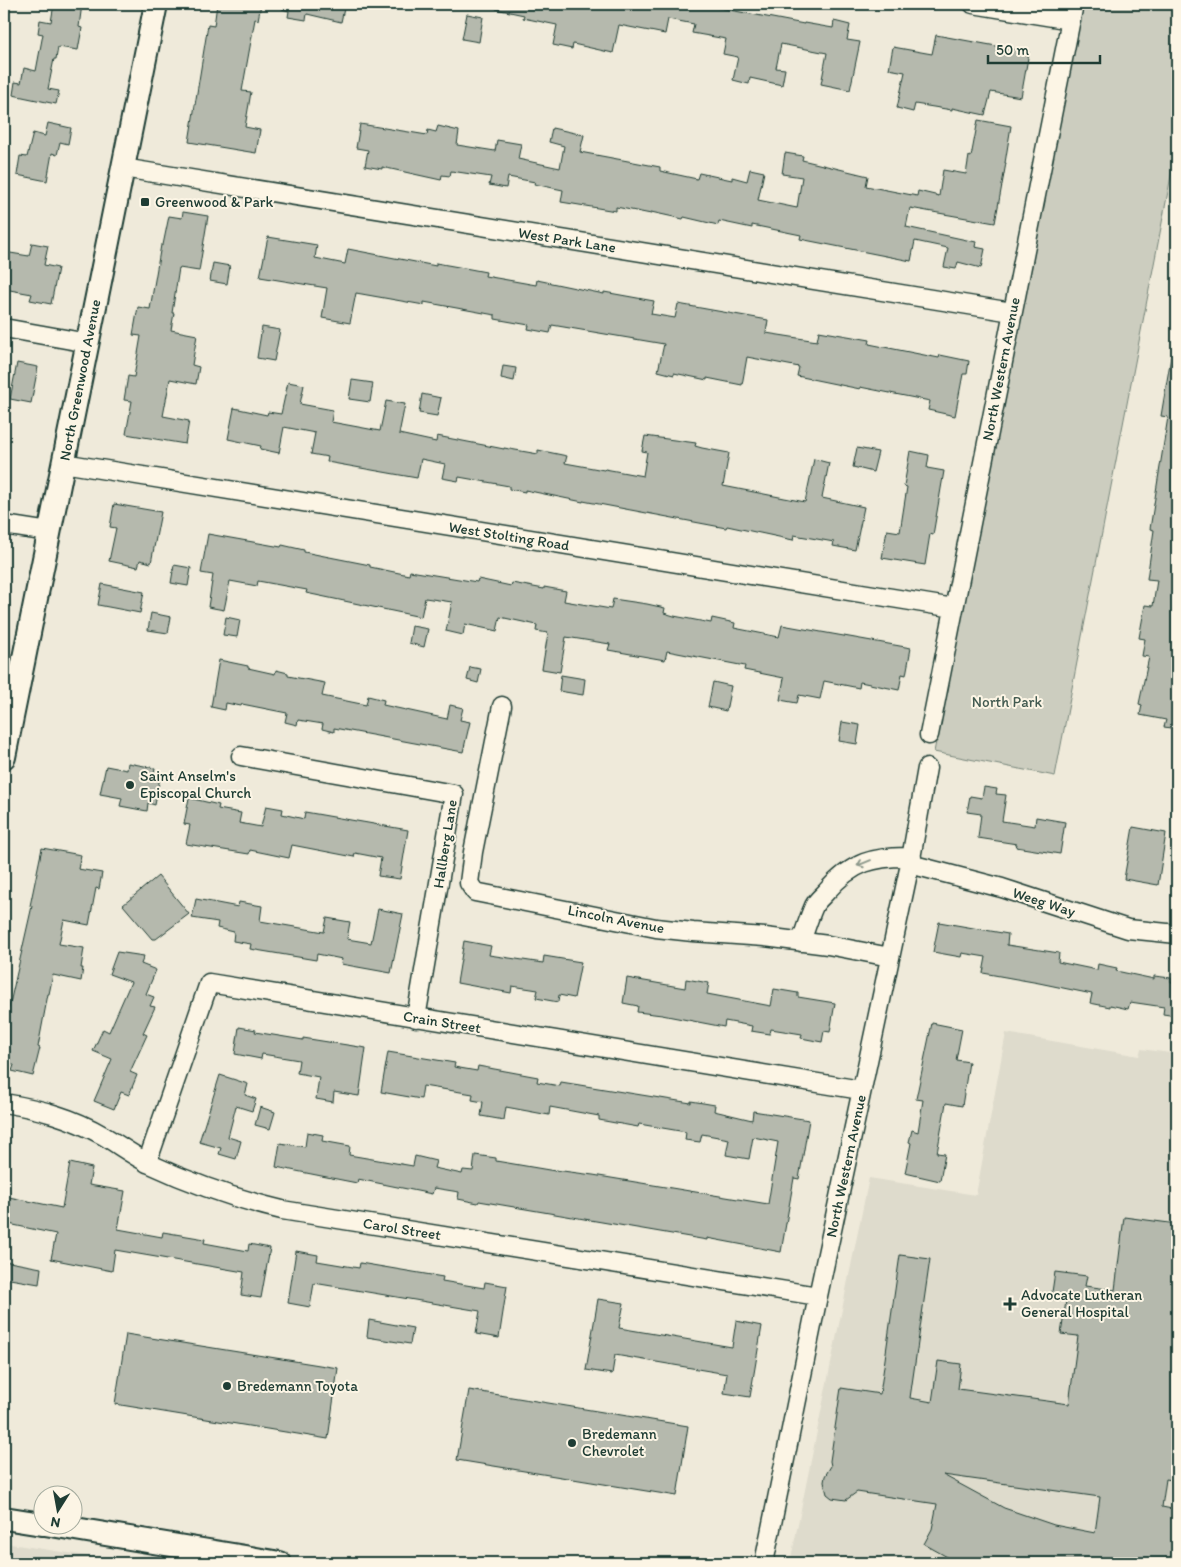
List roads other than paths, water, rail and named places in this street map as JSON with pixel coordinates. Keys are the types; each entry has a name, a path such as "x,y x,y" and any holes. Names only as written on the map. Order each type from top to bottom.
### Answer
{"main road":[{"name":"North Greenwood Avenue","path":"4,757 7,721 49,532 156,4"},
{"path":"4,1518 32,1522"},
{"path":"82,1530 280,1563"}],"street":[{"path":"973,4 1072,12"},
{"name":"North Western Avenue","path":"929,735 1072,12"},
{"name":"West Park Lane","path":"123,168 1012,312"},
{"path":"4,328 88,342"},
{"name":"West Stolting Road","path":"63,463 954,608"},
{"path":"4,524 49,532"},
{"name":"Lincoln Avenue","path":"502,706 473,852 469,883 476,892 656,928 801,942 890,957"},
{"name":"Hallberg Lane","path":"241,756 454,794 416,1018"},
{"name":"North Western Avenue","path":"764,1563 861,1090 911,861 927,768"},
{"path":"445,849 473,852"},
{"path":"801,942 815,904 836,881 855,866 873,859 896,857 911,861"},
{"name":"Weeg Way","path":"911,861 1128,929 1177,934"},
{"name":"Crain Street","path":"147,1162 209,984 861,1090"},
{"name":"Carol Street","path":"4,1102 43,1110 69,1118 147,1162 218,1193 282,1210 818,1296"}],"place":[{"name":"Greenwood & Park","path":"145,202"},
{"name":"Saint Anselm's Episcopal Church","path":"130,785"},
{"name":"Advocate Lutheran General Hospital","path":"1010,1304"},
{"name":"Bredemann Toyota","path":"227,1386"},
{"name":"Bredemann Chevrolet","path":"572,1443"}],"park label":[{"name":"North Park","path":"1007,702"}]}
